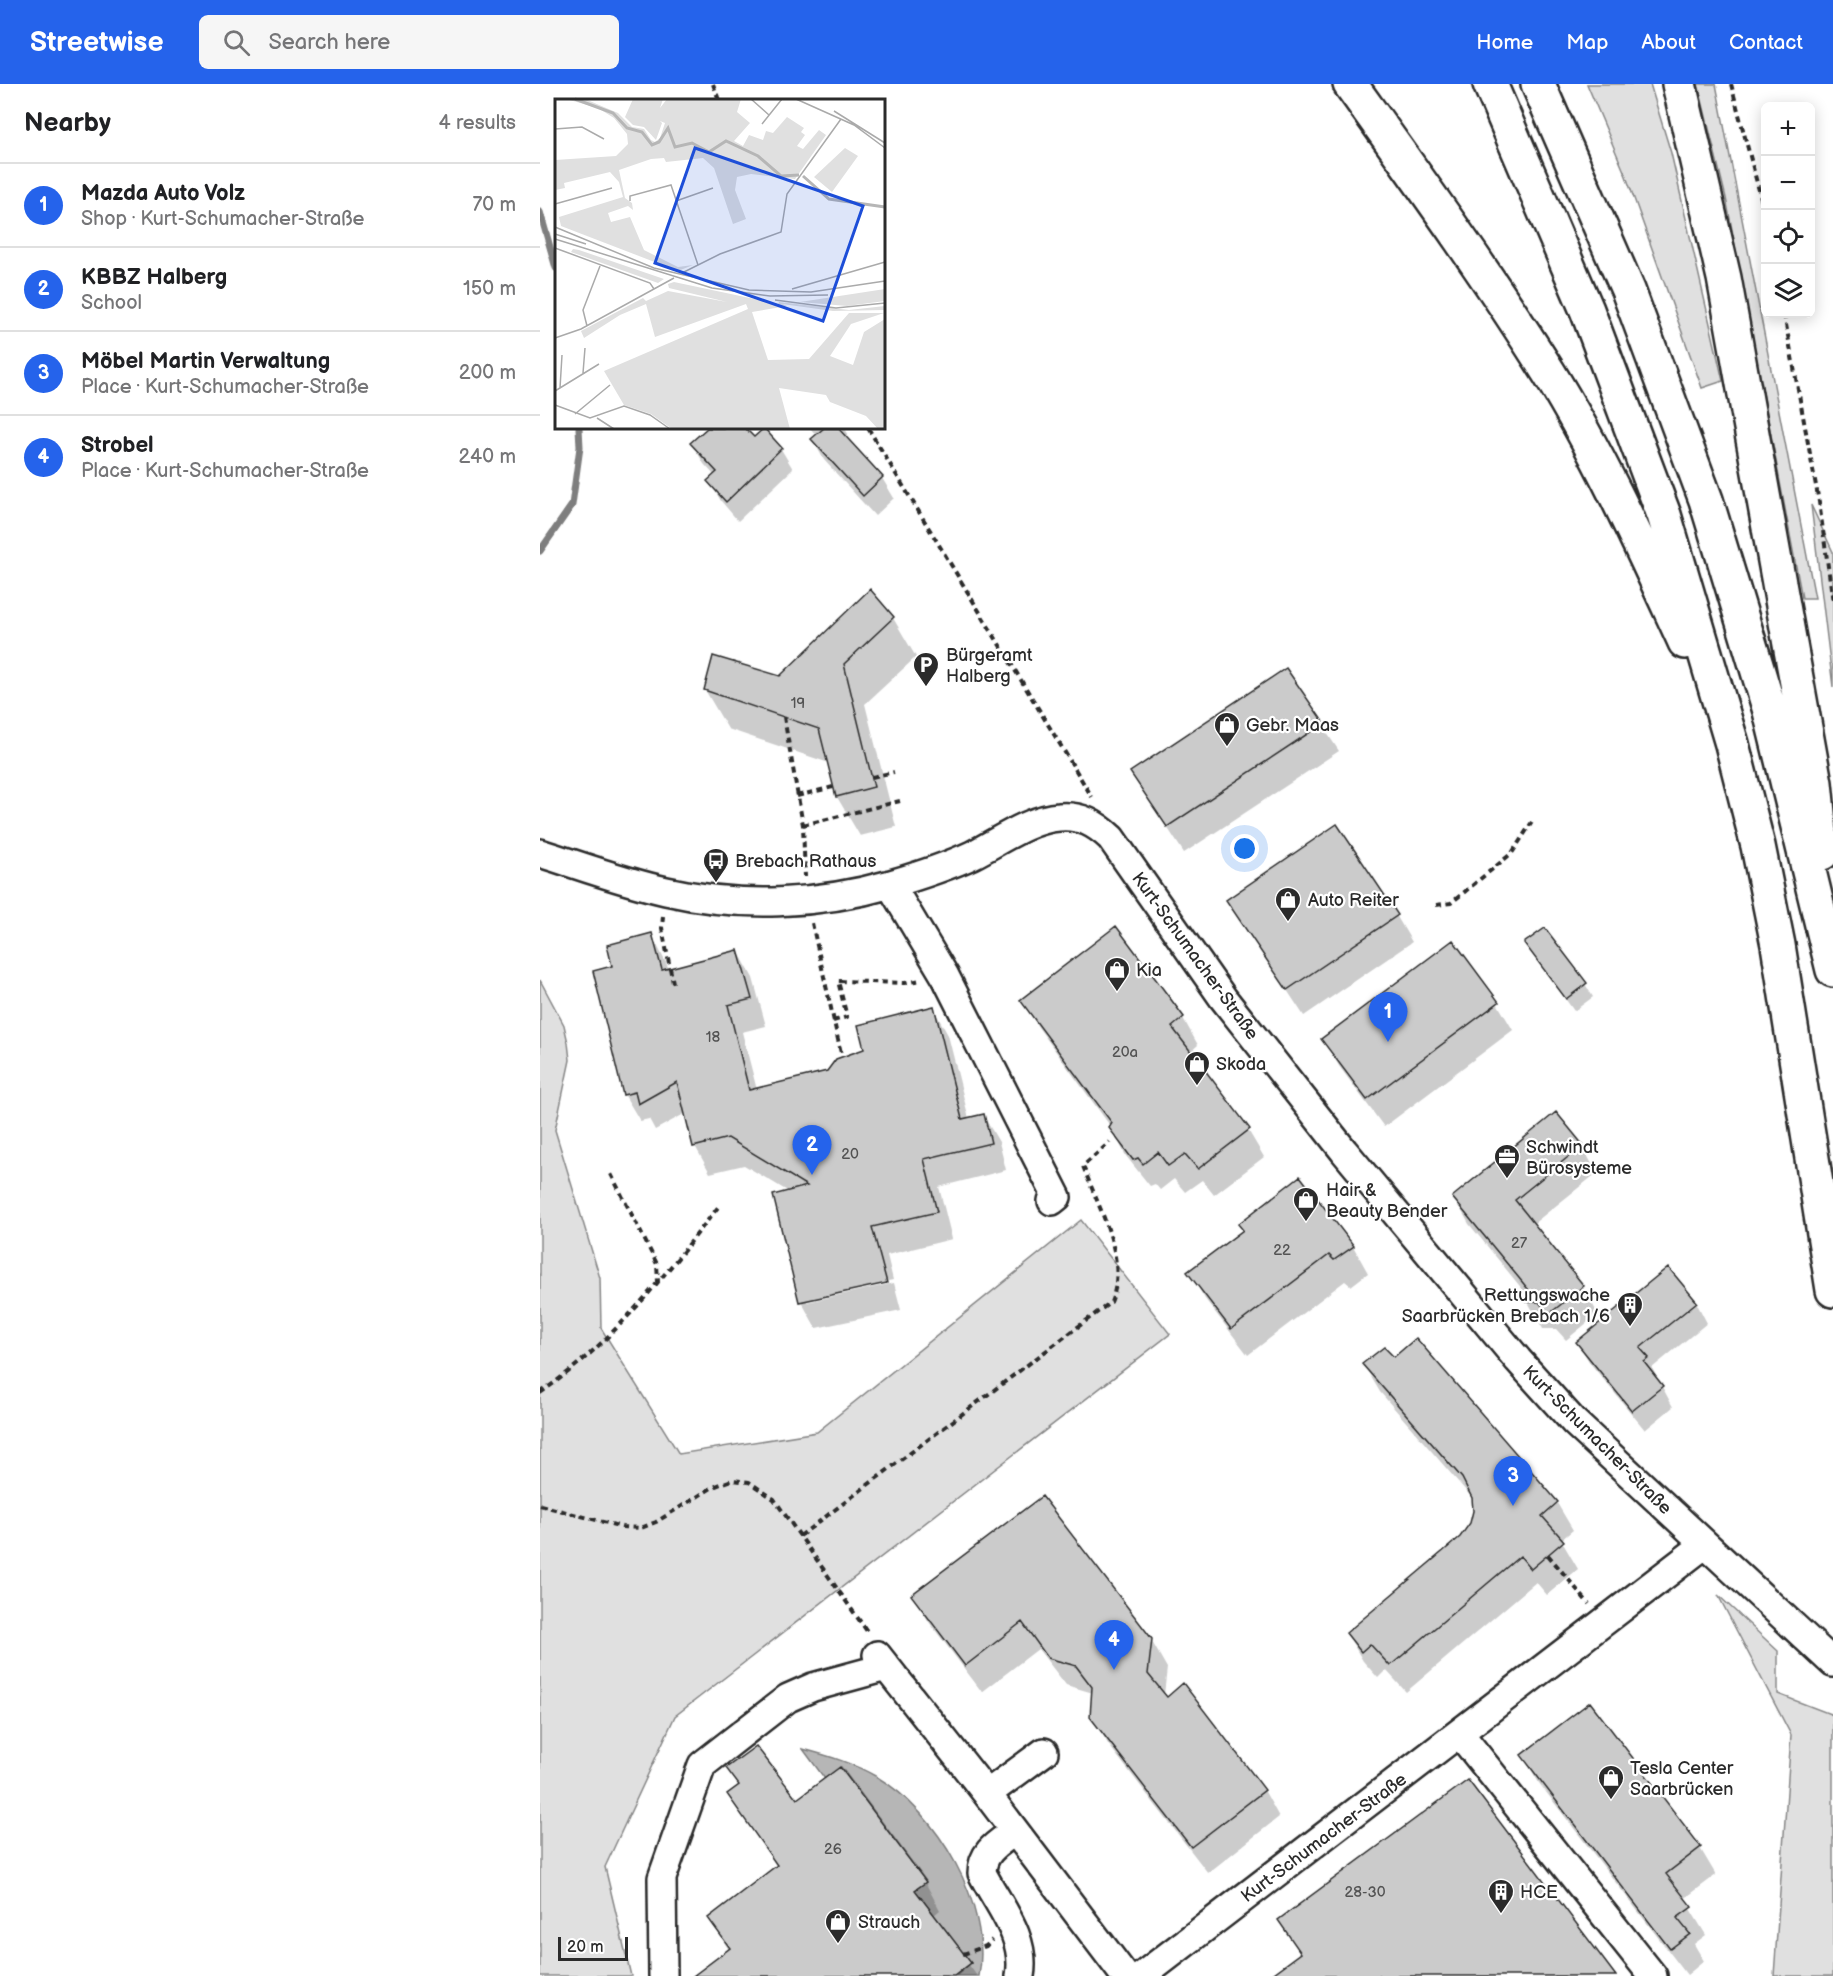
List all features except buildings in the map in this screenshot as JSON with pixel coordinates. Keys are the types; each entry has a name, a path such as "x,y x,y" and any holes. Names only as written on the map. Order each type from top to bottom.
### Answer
{"highway":[{"path":"1350,84 1458,236 1550,374 1629,518 1732,744"},
{"path":"1490,84 1587,310 1664,515 1732,744 1758,846 1778,945 1833,1290"},
{"path":"1538,84 1628,290 1706,500 1770,711 1833,968"},
{"path":"1678,84 1724,278 1815,783 1833,968"}],"street":[{"name":"Kurt-Schumacher-Straße","path":"540,853 666,891 758,903 807,888 890,884 969,856 1040,821 1071,817 1085,819 1098,827 1111,838 1196,961 1262,1047 1518,1360 1574,1422 1833,1663"},
{"path":"890,884 945,975 1057,1197 1052,1201"},
{"name":"Kurt-Schumacher-Straße","path":"1142,1976 1604,1624 1704,1545"},
{"path":"663,1976 662,1878 702,1765 788,1698 882,1661 987,1794 1125,1976"},
{"path":"1460,1734 1653,1976"},
{"path":"987,1794 1044,1752"},
{"path":"1015,1831 986,1854 982,1873 1016,1932 1020,1952 1020,1976"}],"path":[{"path":"713,84 719,99"},
{"path":"1731,84 1764,210"},
{"path":"1785,318 1819,502 1833,602"},
{"path":"869,429 1093,798"},
{"path":"784,717 803,825 807,888 841,1053"},
{"path":"872,777 894,772"},
{"path":"797,796 833,787"},
{"path":"803,825 900,801"},
{"path":"1436,905 1451,903 1512,853 1532,822"},
{"path":"666,891 662,928 673,983"},
{"path":"833,1021 846,1017 838,981 905,983 945,975"},
{"path":"800,1536 1111,1302 1118,1280 1114,1248 1083,1166 1110,1142"},
{"path":"611,1174 657,1264 658,1282"},
{"path":"540,1393 576,1369 598,1348 658,1282 719,1206"},
{"path":"540,1505 622,1527 641,1528 656,1522 713,1487 732,1480 749,1482 774,1499 872,1639 882,1661"},
{"path":"1548,1555 1604,1624"},
{"path":"963,1954 986,1946"}],"shaded area":[{"path":"1587,84 1650,84 1671,153 1723,381 1702,388 1626,176"},
{"path":"1698,84 1716,84 1815,598 1802,598 1726,198"},
{"path":"1811,505 1833,552 1833,687"},
{"path":"540,980 564,1025 568,1043 570,1060 555,1130 600,1278 601,1328 679,1454 817,1432 1081,1220 1170,1334 675,1716 605,1867 631,1976 540,1976"},
{"path":"1718,1595 1778,1651 1778,1694 1833,1715 1833,1976 1774,1976 1791,1735"},
{"path":"803,1749 832,1757 877,1777 899,1793 920,1813 939,1837 968,1891 977,1920 981,1948 979,1976 956,1976 971,1963 915,1890 926,1881 841,1767 825,1779"}],"waterway":[{"path":"540,212 555,264"},
{"path":"540,551 572,505 580,447 579,429"}],"place":[{"name":"Bürgeramt Halberg","path":"926,688"},
{"name":"Gebr. Maas","path":"1227,748"},
{"name":"Brebach Rathaus","path":"716,884"},
{"name":"Auto Reiter","path":"1288,923"},
{"name":"Kia","path":"1117,993"},
{"name":"Mazda Auto Volz","path":"1388,1042"},
{"name":"Skoda","path":"1197,1087"},
{"name":"KBBZ Halberg","path":"812,1175"},
{"name":"Schwindt Bürosysteme","path":"1507,1180"},
{"name":"Hair & Beauty Bender","path":"1306,1223"},
{"name":"Rettungswache Saarbrücken Brebach 1/6","path":"1630,1328"},
{"name":"Möbel Martin Verwaltung","path":"1513,1506"},
{"name":"Strobel","path":"1114,1670"},
{"name":"Tesla Center Saarbrücken","path":"1611,1801"},
{"name":"HCE","path":"1501,1915"},
{"name":"Strauch","path":"838,1945"}]}
